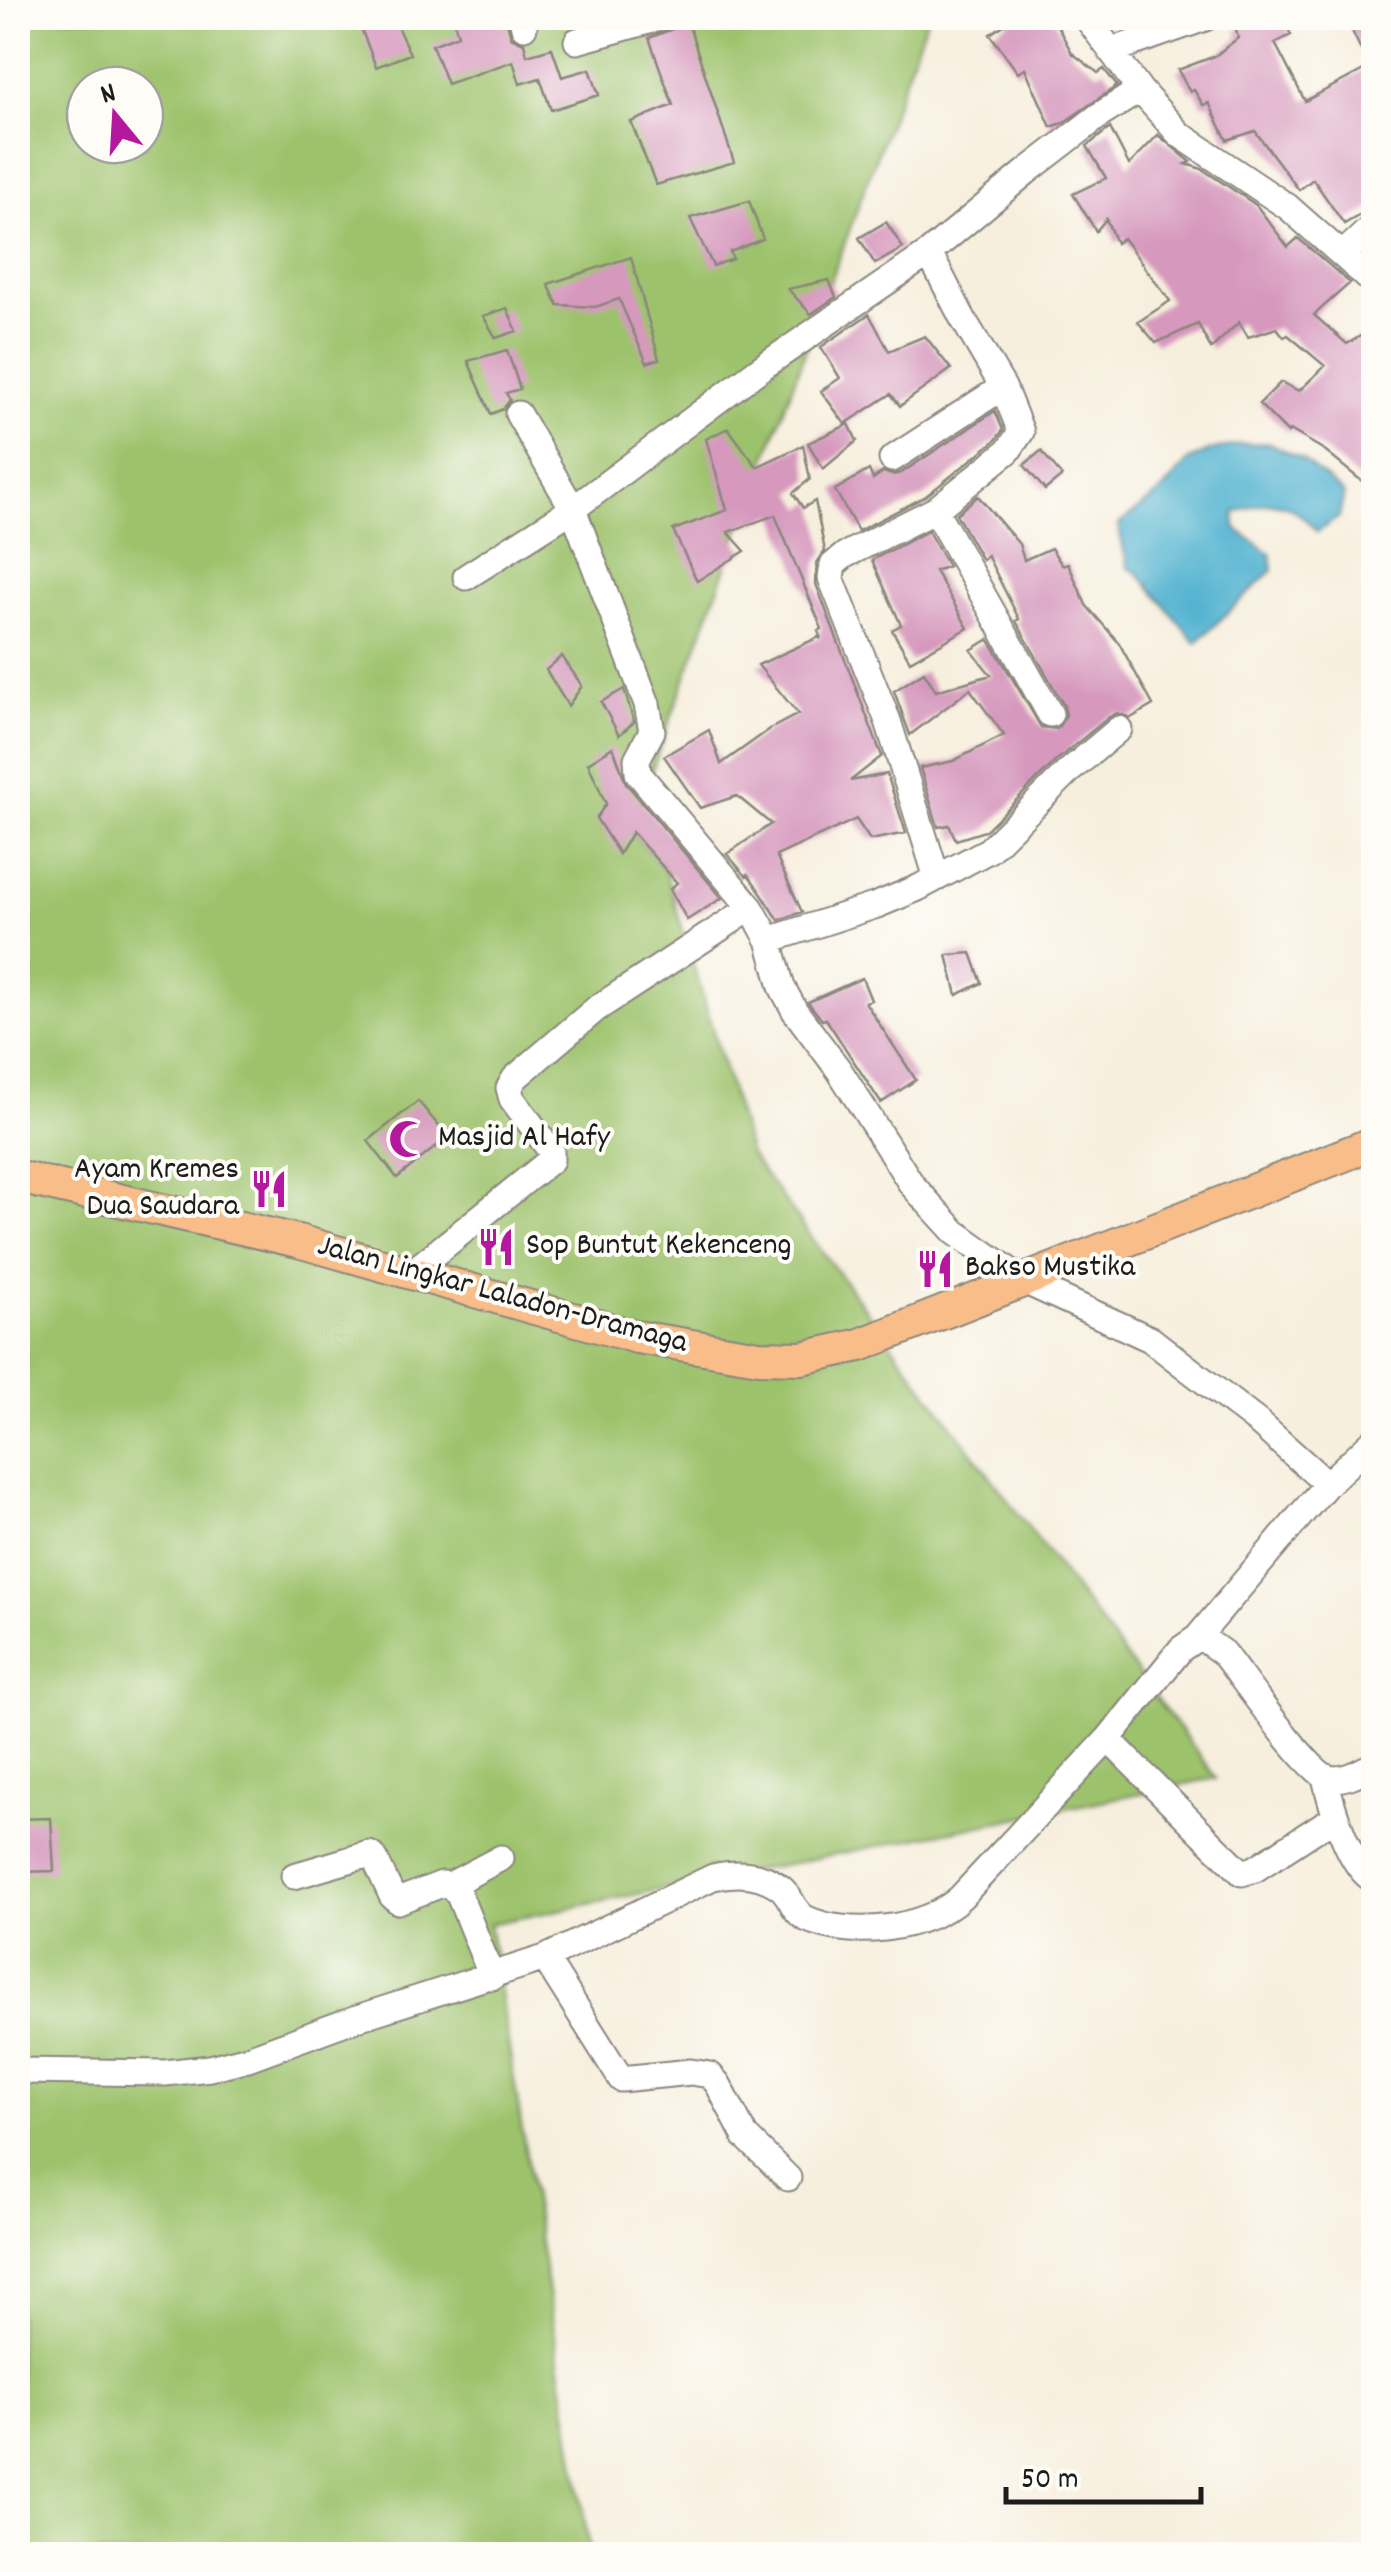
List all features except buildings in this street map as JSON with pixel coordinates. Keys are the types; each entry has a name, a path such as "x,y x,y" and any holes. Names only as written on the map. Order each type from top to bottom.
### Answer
{"main road":[{"name":"Jalan Lingkar Laladon-Dramaga","path":"18,1178 298,1242 637,1338 760,1357 802,1358 860,1345 1240,1193 1374,1144"}],"street":[{"path":"577,41 659,18"},
{"path":"1086,18 1140,90 1189,142 1261,188 1374,283"},
{"path":"1111,50 1204,18"},
{"path":"466,578 573,510 761,368 929,253 1086,127 1140,90"},
{"path":"1343,254 1374,226"},
{"path":"929,253 1003,387 1021,432 1016,442 935,510 845,555 833,566 831,578 888,721 937,878"},
{"path":"892,459 1003,387"},
{"path":"518,414 573,510 650,714 652,731 637,759 638,773 751,908 769,940 788,998 912,1185 955,1232 1024,1281 1150,1339 1260,1424 1327,1484"},
{"path":"935,510 1050,714"},
{"path":"769,940 877,905 937,878 1000,842 1069,770 1119,729"},
{"path":"411,1273 551,1160 551,1151 512,1098 509,1088 515,1078 596,1008 751,908"},
{"path":"18,2071 164,2073 210,2068 281,2048 354,2018 545,1958 729,1873 747,1873 782,1888 800,1916 821,1924 840,1928 885,1927 931,1918 948,1910 961,1897 1108,1739 1181,1648 1196,1638 1327,1484 1374,1440"},
{"path":"1196,1638 1223,1654 1306,1760 1324,1777 1334,1818 1364,1873 1374,1880"},
{"path":"1108,1739 1242,1873 1255,1869 1334,1818"},
{"path":"1324,1777 1338,1779 1374,1765"},
{"path":"294,1876 364,1854 374,1857 398,1901 442,1884 450,1885 501,1858"},
{"path":"450,1885 459,1894 492,1977"},
{"path":"545,1958 621,2079 692,2072 710,2075 745,2136 788,2178"}],"green space":[{"path":"18,18 927,18 632,832 665,870 750,1155 1216,1778 489,1924 590,2554 18,2554"}],"water":[{"path":"1269,443 1301,458 1344,494 1339,517 1317,532 1299,514 1280,504 1260,504 1235,513 1235,528 1271,554 1273,570 1196,643 1138,573 1128,568 1118,525 1162,491 1189,460 1240,444"}],"place":[{"name":"Masjid Al Hafy","path":"408,1139"},
{"name":"Ayam Kremes Dua Saudara","path":"269,1189"},
{"name":"Sop Buntut Kekenceng","path":"496,1247"},
{"name":"Bakso Mustika","path":"935,1269"}]}
